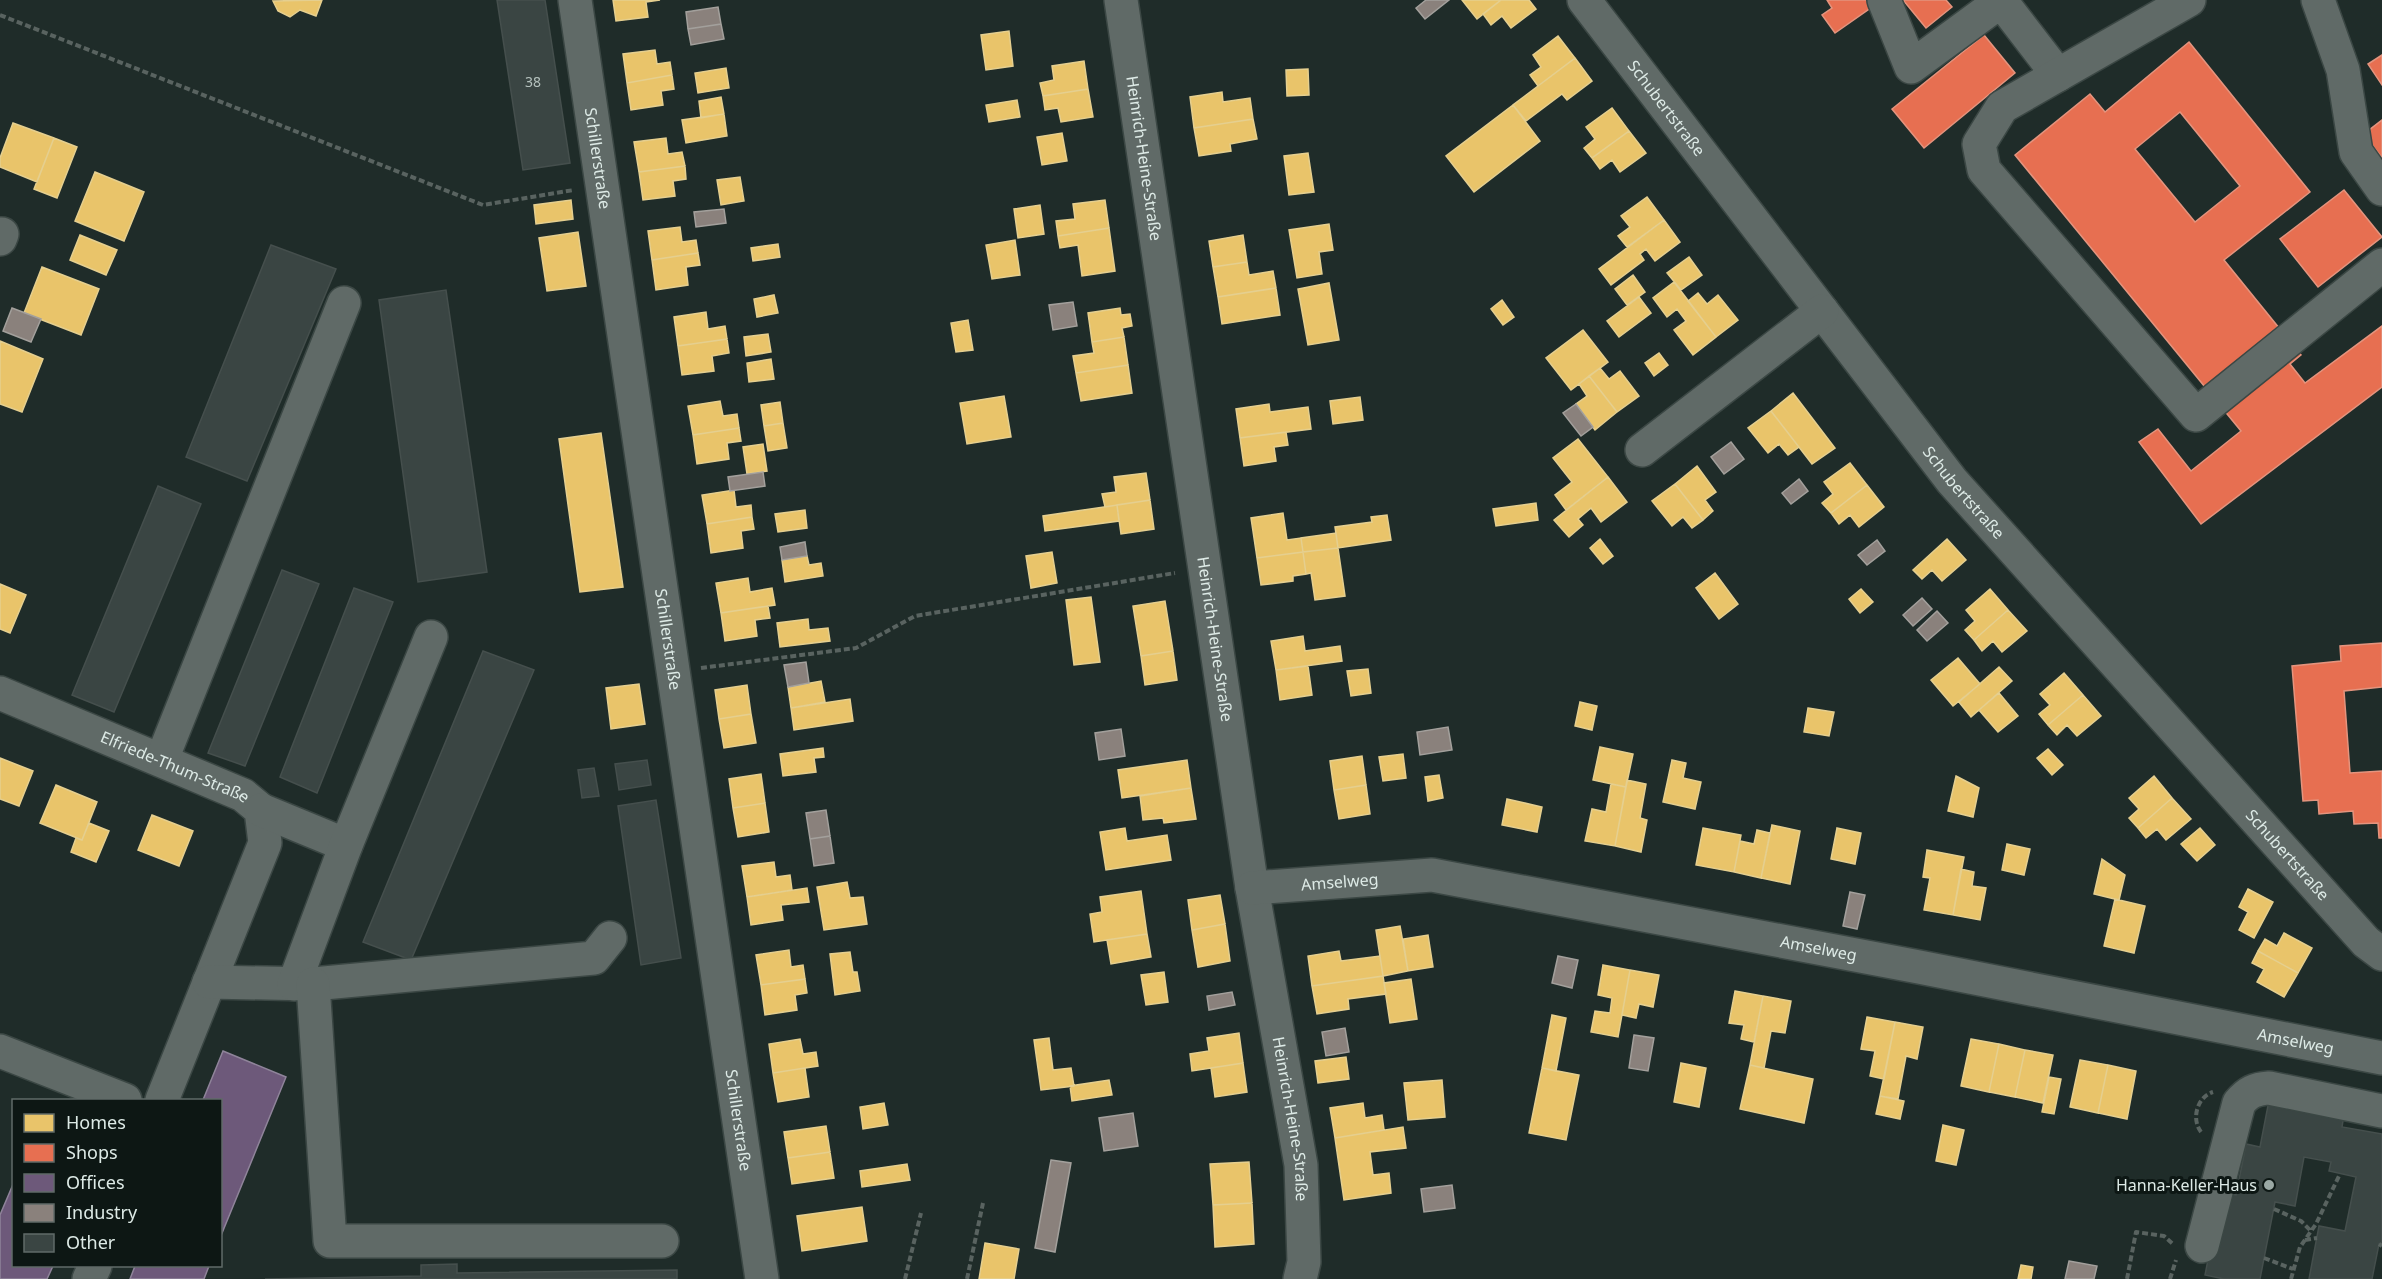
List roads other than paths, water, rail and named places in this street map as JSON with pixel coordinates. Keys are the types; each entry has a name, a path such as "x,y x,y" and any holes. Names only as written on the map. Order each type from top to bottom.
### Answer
{"street":[{"name":"Schillerstraße","path":"575,0 762,1279"},
{"name":"Heinrich-Heine-Straße","path":"1121,0 1252,888 1301,1165 1304,1262 1300,1279"},
{"name":"Schubertstraße","path":"1584,0 1952,482 2366,942 2382,954"},
{"path":"1884,0 1911,67 2001,1 2058,75"},
{"path":"2189,0 2002,107 1979,144 1984,170 2196,415 2382,265"},
{"path":"2318,0 2343,70 2356,152 2382,189"},
{"path":"162,759 344,303"},
{"path":"1642,450 1822,311"},
{"path":"431,637 346,845 303,984 330,1240 662,1240"},
{"name":"Elfriede-Thum-Straße","path":"0,693 162,759 243,795 261,810 265,843 163,1099"},
{"path":"261,810 346,845"},
{"name":"Amselweg","path":"1252,888 1432,875 2382,1058"},
{"path":"209,982 303,984 594,958 610,938"},
{"path":"0,1051 120,1099"},
{"path":"2191,1249 2239,1103 2246,1094 2257,1089 2269,1088 2382,1111"}],"place":[{"name":"Hanna-Keller-Haus","path":"2269,1185"}]}
